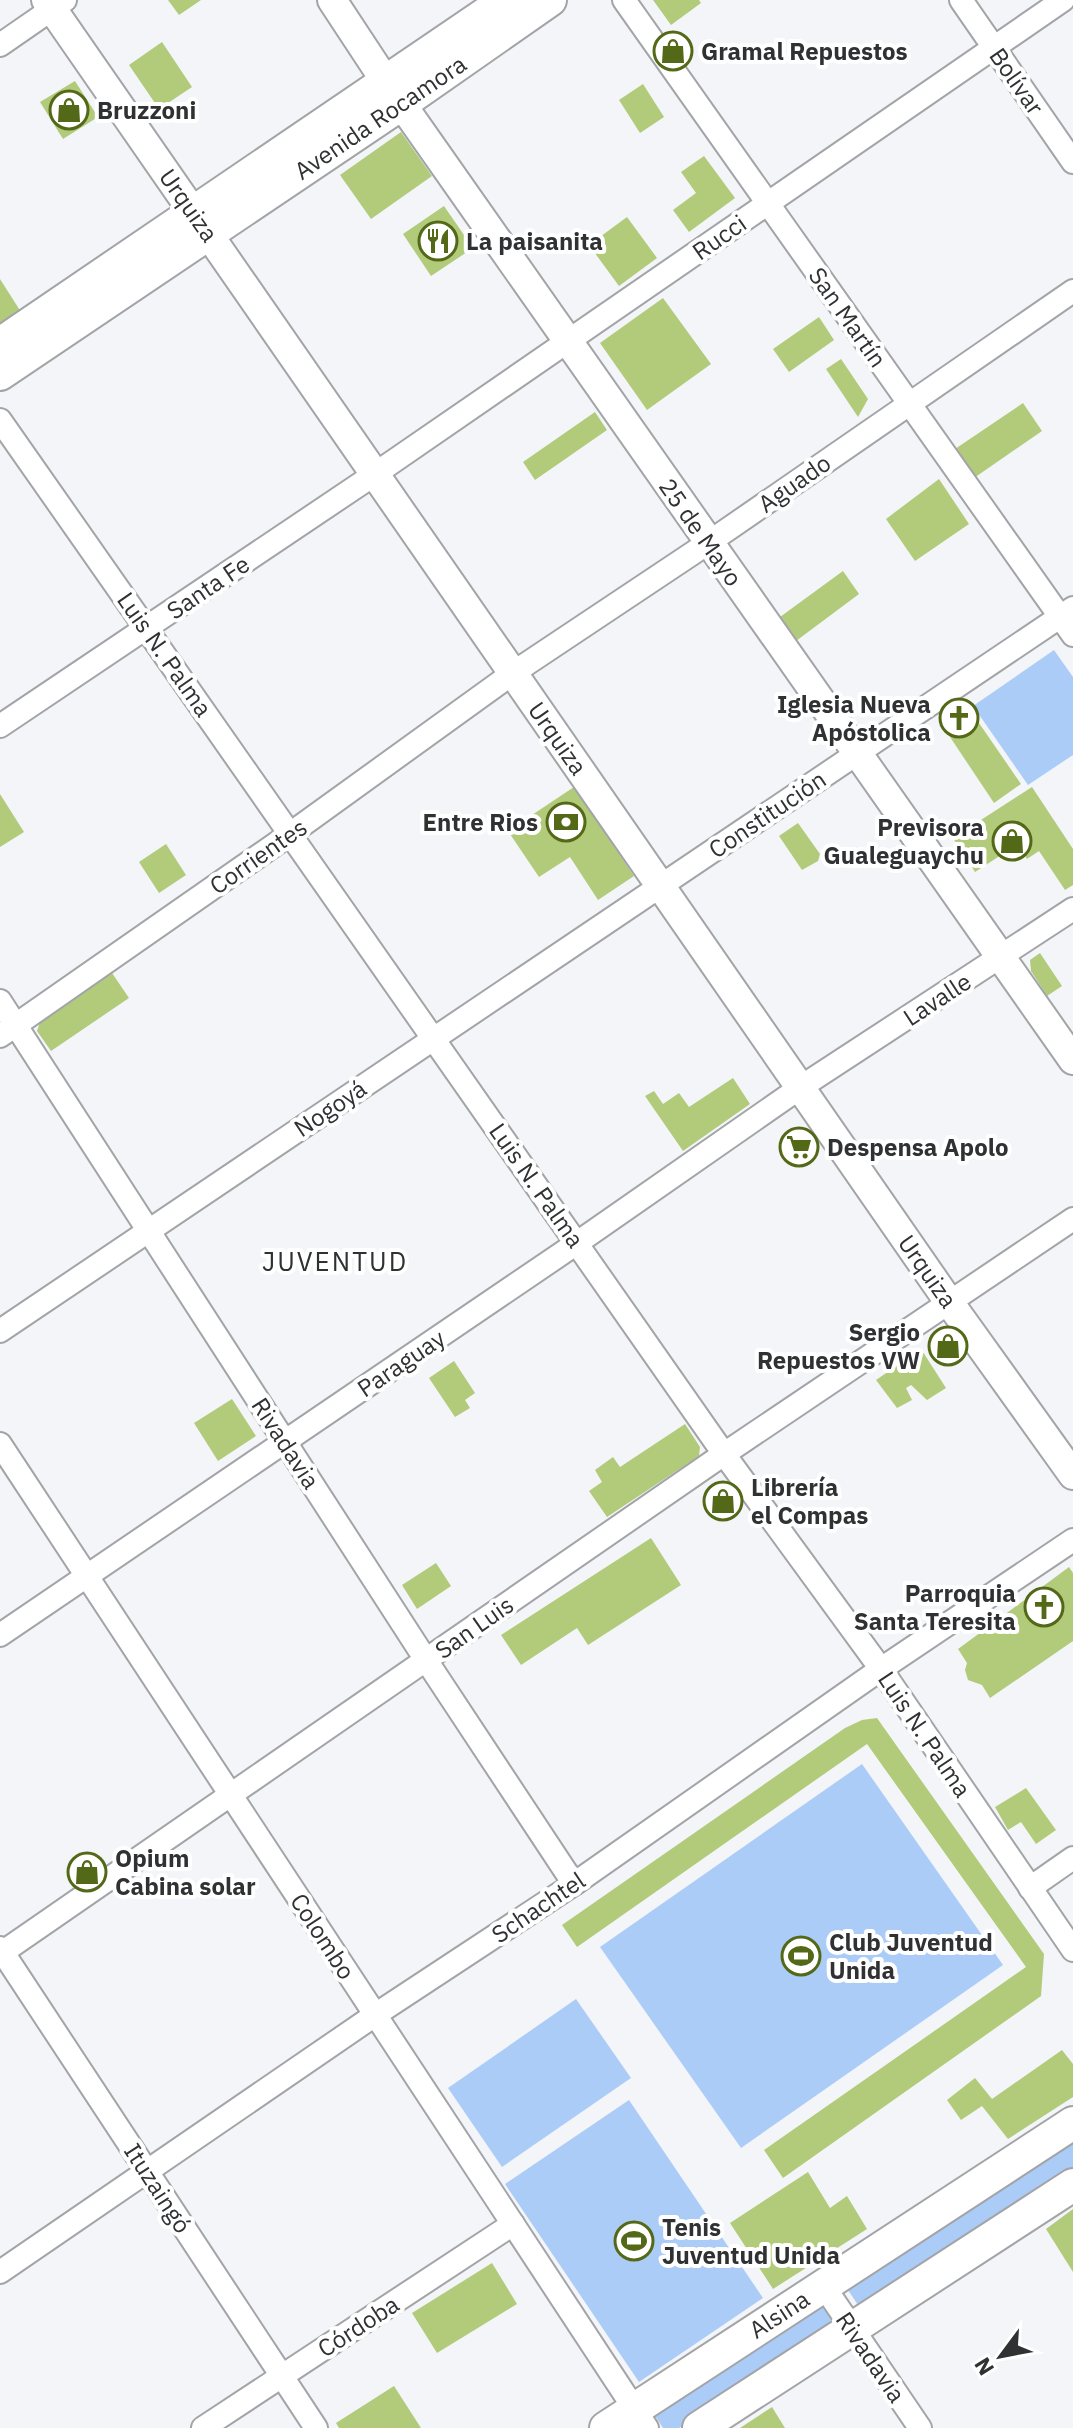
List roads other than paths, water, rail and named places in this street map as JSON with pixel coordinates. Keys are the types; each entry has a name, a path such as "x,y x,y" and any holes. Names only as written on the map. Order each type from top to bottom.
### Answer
{"main road":[{"name":"Avenida Rocamora","path":"393,93 506,0"},
{"name":"Avenida Rocamora","path":"202,223 393,93 550,0"},
{"path":"0,344 202,223"},
{"path":"0,374 202,223"},
{"name":"Alsina","path":"606,2428 641,2418 823,2285 1073,2123"},
{"path":"699,2428 1073,2185"}],"street":[{"name":"25 de Mayo","path":"332,0 393,93 1073,1060"},
{"name":"San Martín","path":"624,0 909,404 1069,620"},
{"name":"Bolívar","path":"961,0 1073,162"},
{"name":"Rucci","path":"375,474 1063,0"},
{"path":"0,45 54,3"},
{"name":"Urquiza","path":"54,3 375,474 949,1302 1073,1475"},
{"name":"Aguado","path":"513,673 708,543 1073,291"},
{"name":"Luis N. Palma","path":"0,420 724,1454 881,1669 1073,1950"},
{"name":"Santa Fe","path":"0,726 375,474"},
{"name":"Constitución","path":"661,885 856,754 1069,620"},
{"name":"Corrientes","path":"8,1031 513,673"},
{"name":"Nogoyá","path":"0,1331 661,885"},
{"name":"Lavalle","path":"801,1087 1073,909"},
{"name":"Rivadavia","path":"0,1001 8,1031 148,1231 574,1884"},
{"name":"Paraguay","path":"0,1635 801,1087"},
{"name":"San Luis","path":"1,1952 724,1454 1073,1219"},
{"name":"Colombo","path":"0,1444 641,2418"},
{"name":"Schachtel","path":"0,2272 375,2015 574,1884 881,1669 1073,1540"},
{"path":"1030,1888 1073,1858"},
{"name":"Ituzaingó","path":"1,1952 316,2428"},
{"name":"Córdoba","path":"203,2428 513,2224"},
{"name":"Rivadavia","path":"823,2285 920,2428"}],"place":[{"name":"Gramal Repuestos","path":"673,51"},
{"name":"Bruzzoni","path":"69,110"},
{"name":"La paisanita","path":"438,241"},
{"name":"Iglesia Nueva Apóstolica","path":"959,718"},
{"name":"Entre Rios","path":"566,822"},
{"name":"Previsora Gualeguaychu","path":"1012,841"},
{"name":"Despensa Apolo","path":"799,1147"},
{"name":"Sergio Repuestos VW","path":"948,1346"},
{"name":"Librería el Compas","path":"723,1501"},
{"name":"Parroquia Santa Teresita","path":"1044,1607"},
{"name":"Opium Cabina solar","path":"87,1872"},
{"name":"Club Juventud Unida","path":"801,1956"},
{"name":"Tenis Juventud Unida","path":"634,2241"}],"district":[{"name":"JUVENTUD","path":"335,1261"}]}
